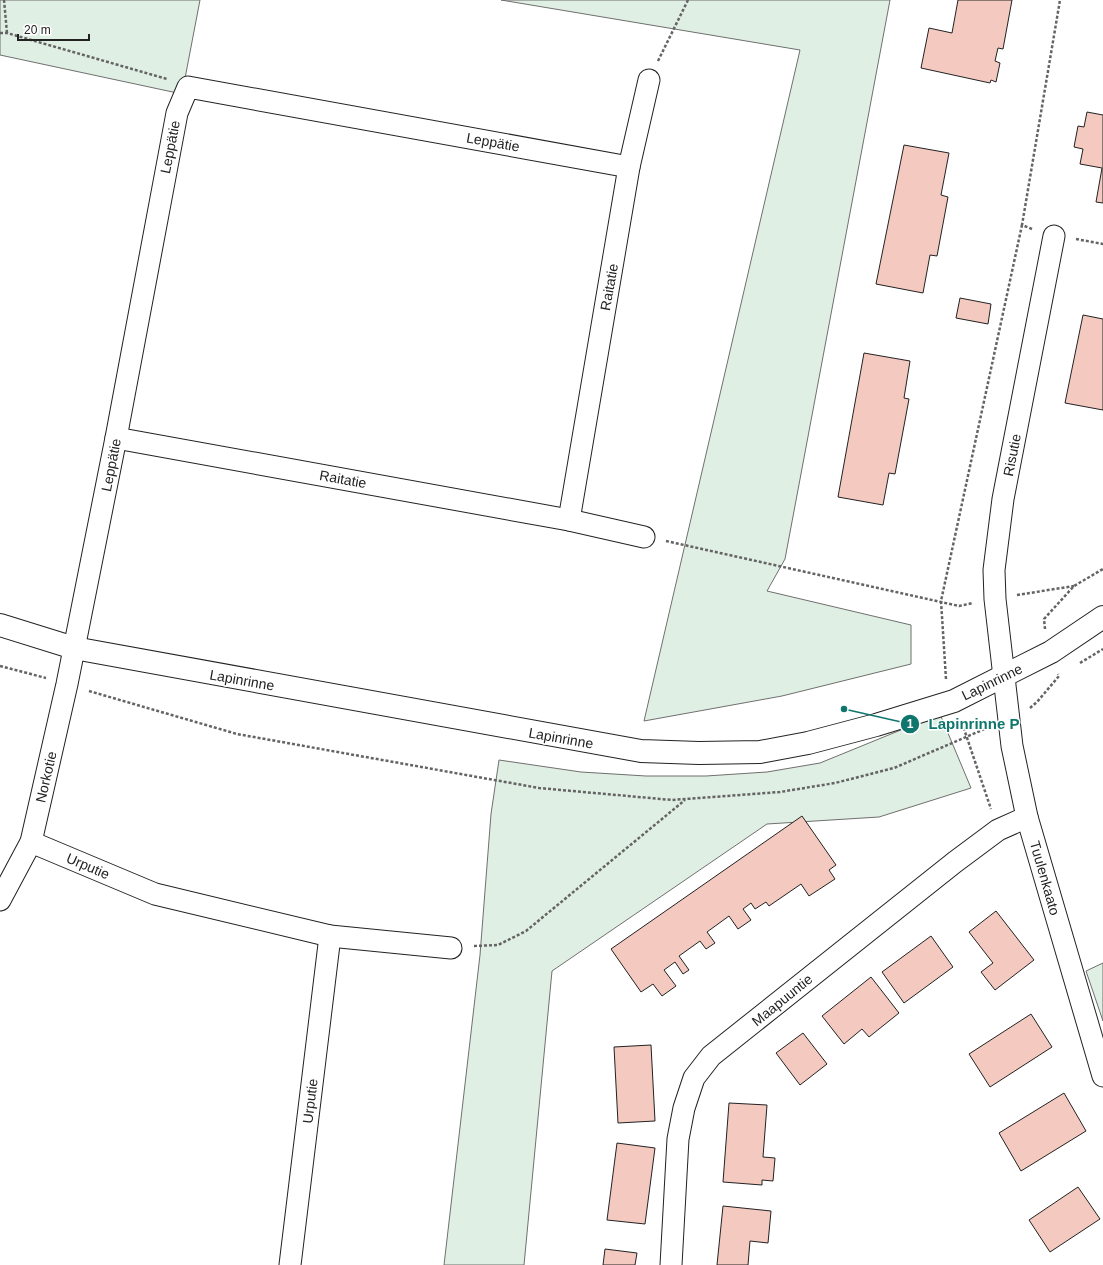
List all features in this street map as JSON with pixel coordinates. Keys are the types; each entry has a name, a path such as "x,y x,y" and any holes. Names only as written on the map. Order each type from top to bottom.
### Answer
{"street":[{"name":"Raitatie","path":"569,520 629,167 649,80"},
{"name":"Leppätie","path":"74,648 116,438 177,113 188,87 629,167"},
{"name":"Risutie","path":"1004,676 995,598 994,570 1003,499 1054,236"},
{"name":"Raitatie","path":"116,438 569,520 644,537"},
{"name":"Lapinrinne","path":"0,625 74,648 588,743 641,751 677,753 760,752 808,743 876,725 954,700 1051,652 1103,617"},
{"name":"Norkotie","path":"0,900 31,842 74,648"},
{"name":"Tuulenkaato","path":"1004,676 1012,746 1028,817 1103,1076"},
{"name":"Maapuuntie","path":"671,1265 678,1139 684,1108 694,1078 711,1056 955,862 998,830 1028,817"},
{"name":"Urputie","path":"31,842 154,894 330,936 451,948"},
{"name":"Urputie","path":"290,1265 330,936"}],"path":[{"path":"4,0 7,33"},
{"path":"649,80 688,0"},
{"path":"941,601 1022,225 1060,0"},
{"path":"0,34 7,33 159,76 188,87"},
{"path":"1022,225 1054,236 1103,244"},
{"path":"644,537 959,606 995,598 1074,586"},
{"path":"451,948 498,944 526,931 686,800"}],"green space":[{"path":"0,0 200,0 182,94 0,55"},
{"path":"501,0 890,0 785,559 767,591 911,625 911,664 782,696 644,721 800,50"},
{"path":"940,714 971,788 879,817 767,824 552,971 524,1265 444,1265 480,955 491,814 499,760 581,772 646,776 706,776 767,772 820,763"},
{"path":"1103,963 1103,1021 1086,971"}],"building":[{"path":"958,0 1012,0 1003,49 998,48 995,61 1000,63 996,82 991,80 990,83 921,68 929,28 952,33"},
{"path":"1087,112 1103,115 1103,203 1096,202 1102,168 1080,164 1083,149 1074,147 1078,126 1084,127"},
{"path":"904,145 949,153 941,195 948,197 937,256 930,255 923,293 876,284"},
{"path":"960,298 991,304 988,324 956,318"},
{"path":"1083,315 1103,319 1103,410 1065,403"},
{"path":"864,353 910,361 904,398 909,399 895,474 889,473 883,505 838,497"},
{"path":"802,816 836,865 829,870 835,879 809,896 801,884 769,906 766,902 755,909 751,903 743,909 751,920 738,929 729,916 707,932 715,943 706,949 700,941 679,956 689,970 683,974 675,962 664,970 676,986 662,996 653,984 641,992 611,949"},
{"path":"996,911 1034,960 995,990 981,972 993,963 969,932"},
{"path":"931,936 953,967 904,1003 882,972"},
{"path":"871,977 899,1013 869,1037 862,1029 844,1044 822,1016"},
{"path":"1031,1014 1052,1047 990,1087 969,1054"},
{"path":"803,1033 827,1064 800,1085 776,1053"},
{"path":"651,1045 655,1121 618,1123 614,1047"},
{"path":"1064,1093 1086,1131 1021,1171 999,1133"},
{"path":"729,1103 767,1105 763,1157 775,1158 773,1181 762,1180 762,1185 723,1182"},
{"path":"617,1143 655,1148 645,1224 607,1220"},
{"path":"1078,1187 1100,1219 1050,1252 1029,1220"},
{"path":"723,1206 771,1211 768,1243 750,1241 748,1265 717,1265"},
{"path":"605,1249 637,1253 635,1265 603,1265"}],"place":[{"name":"Lapinrinne P","path":"844,709"}]}
